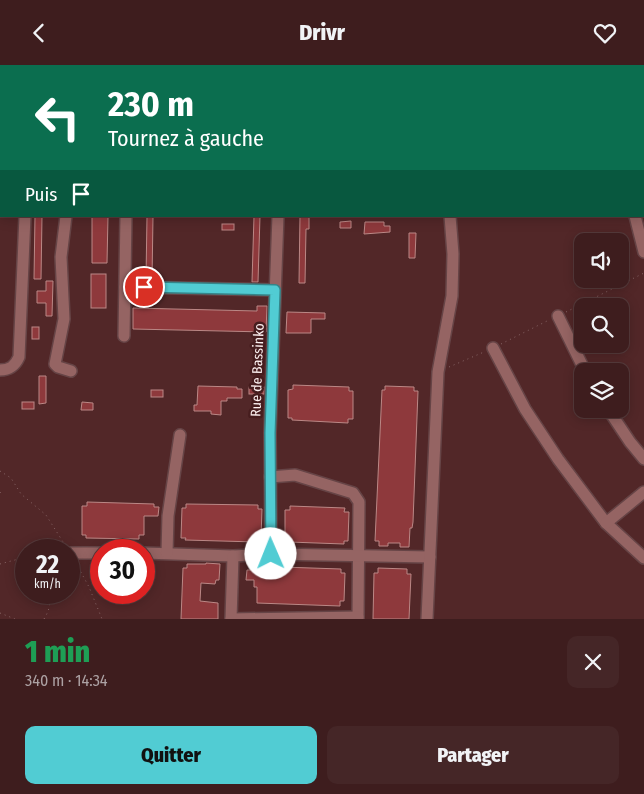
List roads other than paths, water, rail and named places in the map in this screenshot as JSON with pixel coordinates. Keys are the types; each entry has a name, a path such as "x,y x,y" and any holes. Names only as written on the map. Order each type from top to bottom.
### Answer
{"street":[{"path":"0,370 12,367 19,357 25,217"},
{"path":"66,217 61,257 64,319 55,364 58,367 71,371"},
{"path":"124,336 126,217"},
{"name":"Rue de Bassinko","path":"271,554 270,477 278,217"},
{"path":"427,619 438,372 452,297 453,254 450,217"},
{"path":"635,217 644,252"},
{"path":"125,287 275,290"},
{"path":"558,316 581,363"},
{"path":"493,348 524,409 558,459 606,523 644,558"},
{"path":"614,418 644,459"},
{"path":"167,553 168,516 180,435"},
{"path":"233,556 231,619 358,618 359,502 352,493 295,475 270,477"},
{"path":"606,523 644,492"},
{"path":"155,553 233,556 271,554 430,557"}]}
